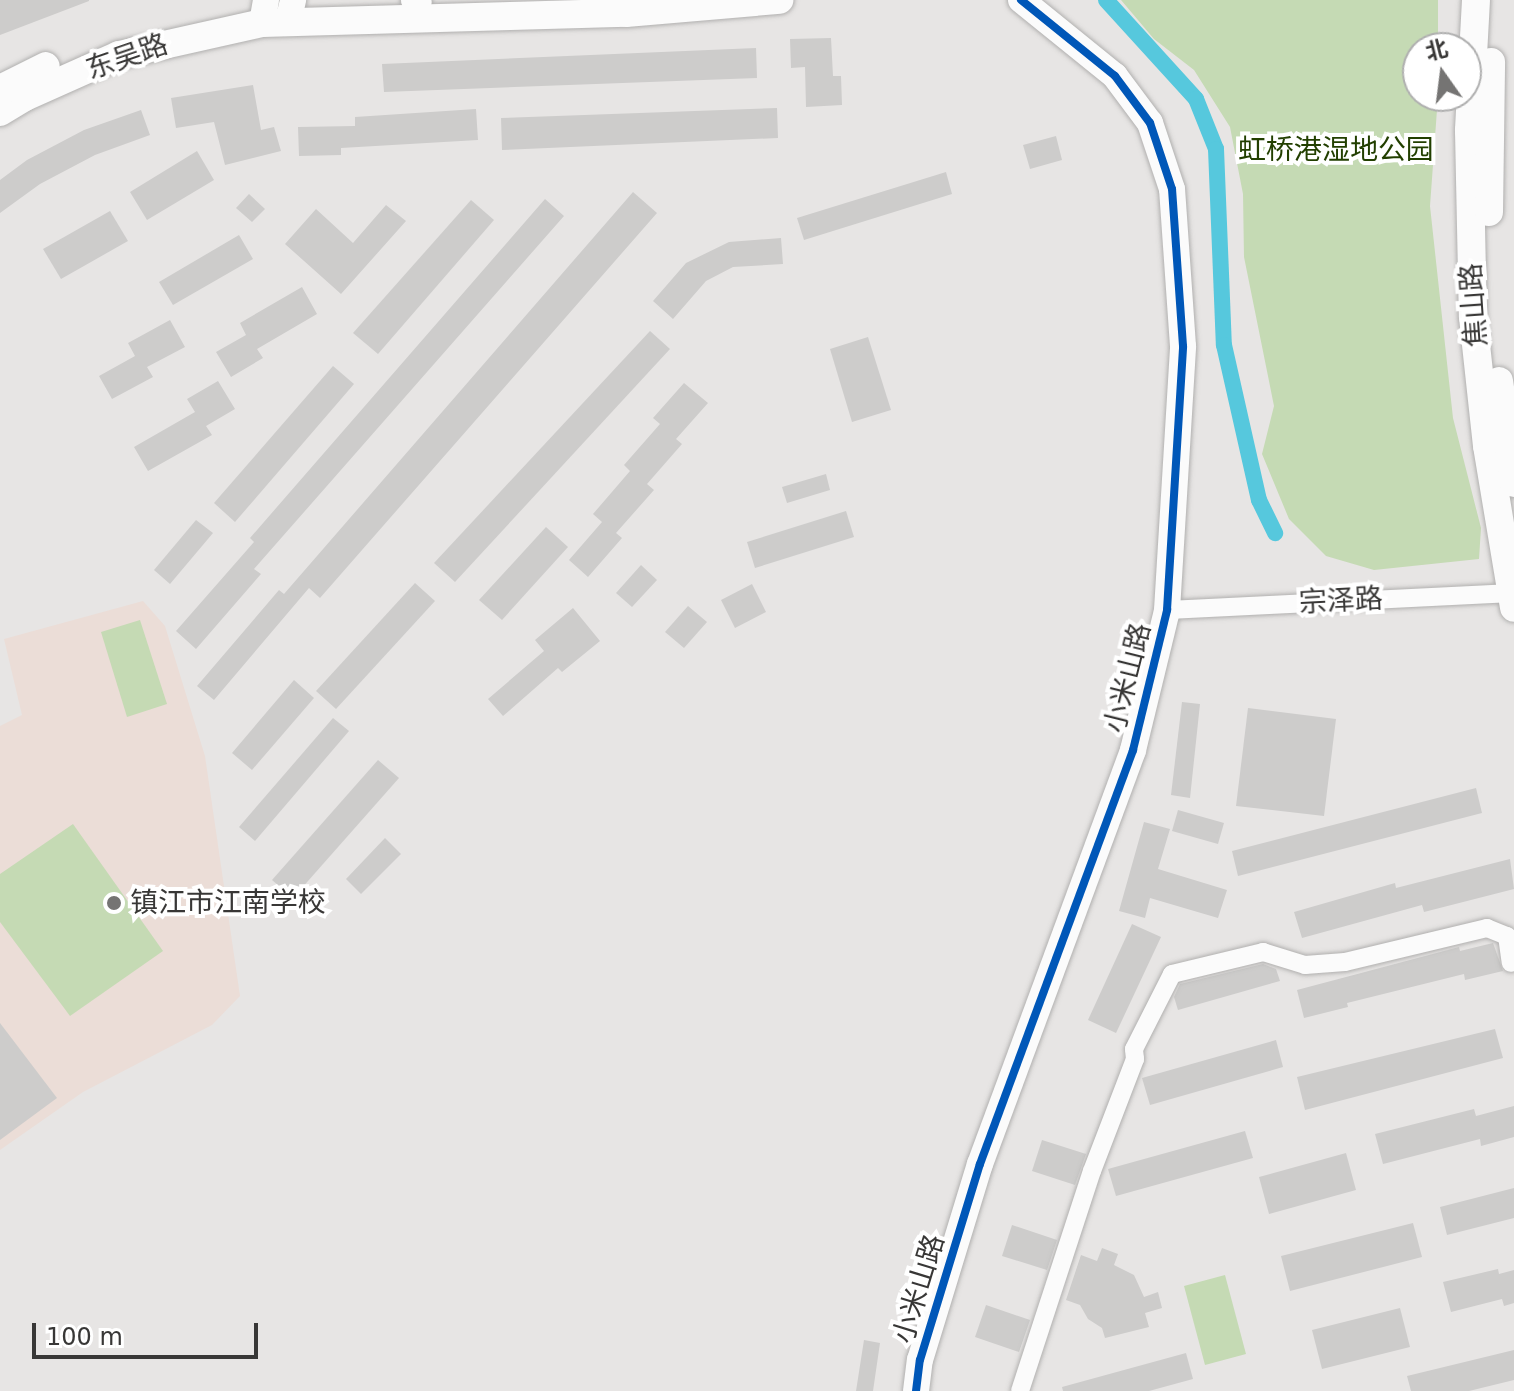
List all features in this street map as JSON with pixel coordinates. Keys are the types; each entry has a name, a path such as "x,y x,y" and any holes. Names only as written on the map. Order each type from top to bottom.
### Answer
{"main road":[{"path":"277,9 417,1 504,0"},
{"path":"277,9 626,13 779,0"},
{"name":"焦山路","path":"1476,0 1469,131 1473,317 1487,446 1513,598"},
{"name":"焦山路","path":"1495,0 1489,199 1491,320 1514,483"},
{"name":"东吴路","path":"0,89 102,41 188,18 277,9"},
{"name":"东吴路","path":"0,112 25,97 119,55 277,9"}],"street":[{"name":"小米山路","path":"916,1391 920,1360 980,1164 1133,750 1167,610 1183,346 1172,189 1150,123 1115,76 1021,0"},
{"name":"宗泽路","path":"1167,610 1513,598"},
{"path":"1020,1391 1092,1171 1135,1059 1134,1049 1172,974 1263,952 1305,965 1345,962 1487,928 1507,936 1511,963"}],"shaded area":[{"name":"镇江市江南学校","path":"143,601 165,626 205,756 240,996 212,1025 83,1092 0,1150 0,726 22,715 4,639"}],"green space":[{"name":"虹桥港湿地公园","path":"1121,0 1438,0 1438,32 1402,32 1402,112 1437,112 1430,206 1453,418 1481,528 1479,559 1374,570 1326,556 1289,519 1262,454 1274,406 1244,257 1243,194 1230,127 1194,70 1154,39"},
{"path":"140,620 167,704 127,717 101,632"},
{"path":"73,824 163,951 70,1016 0,922 0,874"},
{"path":"1225,1275 1246,1354 1205,1365 1184,1286"}],"building":[{"path":"0,0 89,0 89,1 0,35"},
{"path":"831,38 833,76 841,76 842,105 806,107 805,67 791,68 790,39"},
{"path":"756,48 757,78 384,92 382,64"},
{"path":"253,85 261,130 274,127 281,151 225,165 214,122 176,128 171,98"},
{"path":"777,108 778,138 502,150 501,118"},
{"path":"476,109 478,140 341,148 341,155 299,156 298,127 355,126 355,117"},
{"path":"141,110 150,135 95,155 40,184 0,213 0,180 27,160 84,130"},
{"path":"1056,136 1062,160 1030,169 1023,145"},
{"path":"197,151 214,180 147,220 130,192"},
{"path":"946,172 952,194 804,240 797,218"},
{"path":"633,192 657,213 320,598 309,588 214,700 197,686 279,590 284,594"},
{"path":"249,194 265,209 252,222 236,208"},
{"path":"545,199 564,216 254,569 261,574 196,649 176,631 254,542 250,538"},
{"path":"471,200 494,220 378,354 353,333"},
{"path":"386,205 406,221 341,294 285,244 316,209 353,243"},
{"path":"110,211 128,241 61,279 43,249"},
{"path":"239,235 253,259 173,305 159,282"},
{"path":"781,238 783,264 733,267 706,281 673,319 653,301 686,263 729,242"},
{"path":"302,287 317,314 257,349 263,358 231,377 216,352 246,335 240,323"},
{"path":"170,320 185,347 147,367 153,377 112,399 99,376 135,356 128,343"},
{"path":"650,331 670,349 455,582 434,563"},
{"path":"868,337 891,410 852,422 830,349"},
{"path":"333,366 354,384 235,522 214,503"},
{"path":"218,381 235,409 206,426 212,435 148,471 134,447 195,412 187,399"},
{"path":"684,383 708,403 676,439 682,444 647,484 654,490 616,533 622,538 588,577 569,560 602,522 593,514 630,471 624,465 660,424 653,418"},
{"path":"826,474 830,490 787,503 782,487"},
{"path":"846,511 854,537 755,568 747,542"},
{"path":"196,520 213,533 170,584 154,570"},
{"path":"546,527 568,547 502,620 479,600"},
{"path":"641,565 657,580 632,607 616,593"},
{"path":"415,583 435,601 336,709 316,691"},
{"path":"752,584 766,612 735,628 721,600"},
{"path":"688,606 707,622 684,648 665,632"},
{"path":"573,608 600,641 562,672 558,668 503,716 488,699 544,651 535,640"},
{"path":"294,680 314,698 252,770 232,753"},
{"path":"1182,702 1200,704 1190,798 1171,795"},
{"path":"1248,708 1336,719 1324,816 1236,806"},
{"path":"333,718 349,731 255,841 239,827"},
{"path":"378,760 399,778 293,898 272,880"},
{"path":"1476,788 1482,813 1238,876 1232,851"},
{"path":"1178,810 1224,823 1218,844 1172,831"},
{"path":"1144,822 1170,829 1158,869 1227,890 1218,918 1150,898 1145,918 1119,911"},
{"path":"385,838 401,854 361,894 346,879"},
{"path":"1510,859 1514,889 1424,912 1422,905 1302,938 1294,912 1395,883 1396,888"},
{"path":"1132,924 1161,937 1116,1033 1088,1020"},
{"path":"1493,943 1503,971 1465,980 1464,974 1347,1003 1348,1007 1304,1018 1297,990 1459,947 1460,951"},
{"path":"1263,964 1276,969 1280,981 1178,1010 1174,997 1180,984"},
{"path":"0,1023 57,1098 0,1140"},
{"path":"1495,1029 1503,1058 1305,1110 1297,1077"},
{"path":"1276,1040 1283,1067 1150,1105 1142,1078"},
{"path":"1514,1106 1514,1137 1481,1146 1480,1139 1383,1164 1375,1134 1474,1109 1476,1116"},
{"path":"1245,1131 1253,1158 1116,1196 1108,1169"},
{"path":"1042,1140 1086,1154 1075,1185 1032,1171"},
{"path":"1346,1153 1356,1190 1269,1214 1259,1177"},
{"path":"1514,1188 1514,1218 1447,1235 1440,1207"},
{"path":"1413,1223 1422,1257 1290,1291 1281,1256"},
{"path":"1012,1225 1057,1240 1047,1270 1002,1256"},
{"path":"1102,1248 1118,1254 1114,1265 1134,1275 1144,1297 1158,1292 1162,1308 1145,1313 1149,1327 1105,1338 1102,1328 1088,1319 1080,1305 1066,1300 1081,1255 1097,1261"},
{"path":"1498,1269 1499,1274 1514,1270 1514,1303 1504,1306 1502,1299 1451,1312 1443,1282"},
{"path":"986,1305 1030,1320 1019,1352 975,1337"},
{"path":"1400,1308 1410,1347 1322,1369 1312,1330"},
{"path":"864,1340 880,1343 873,1391 856,1391"},
{"path":"1514,1350 1514,1380 1469,1391 1411,1391 1407,1376"},
{"path":"1186,1353 1193,1379 1149,1391 1063,1391 1062,1387"}],"waterway":[{"path":"1106,0 1196,99 1216,149 1224,345 1259,500 1275,533"}],"cycle path":[{"path":"916,1391 920,1360 980,1164 1133,750 1167,610 1183,346 1172,189 1150,123 1115,76 1021,0"}],"place":[{"name":"镇江市江南学校","path":"114,903"}]}
